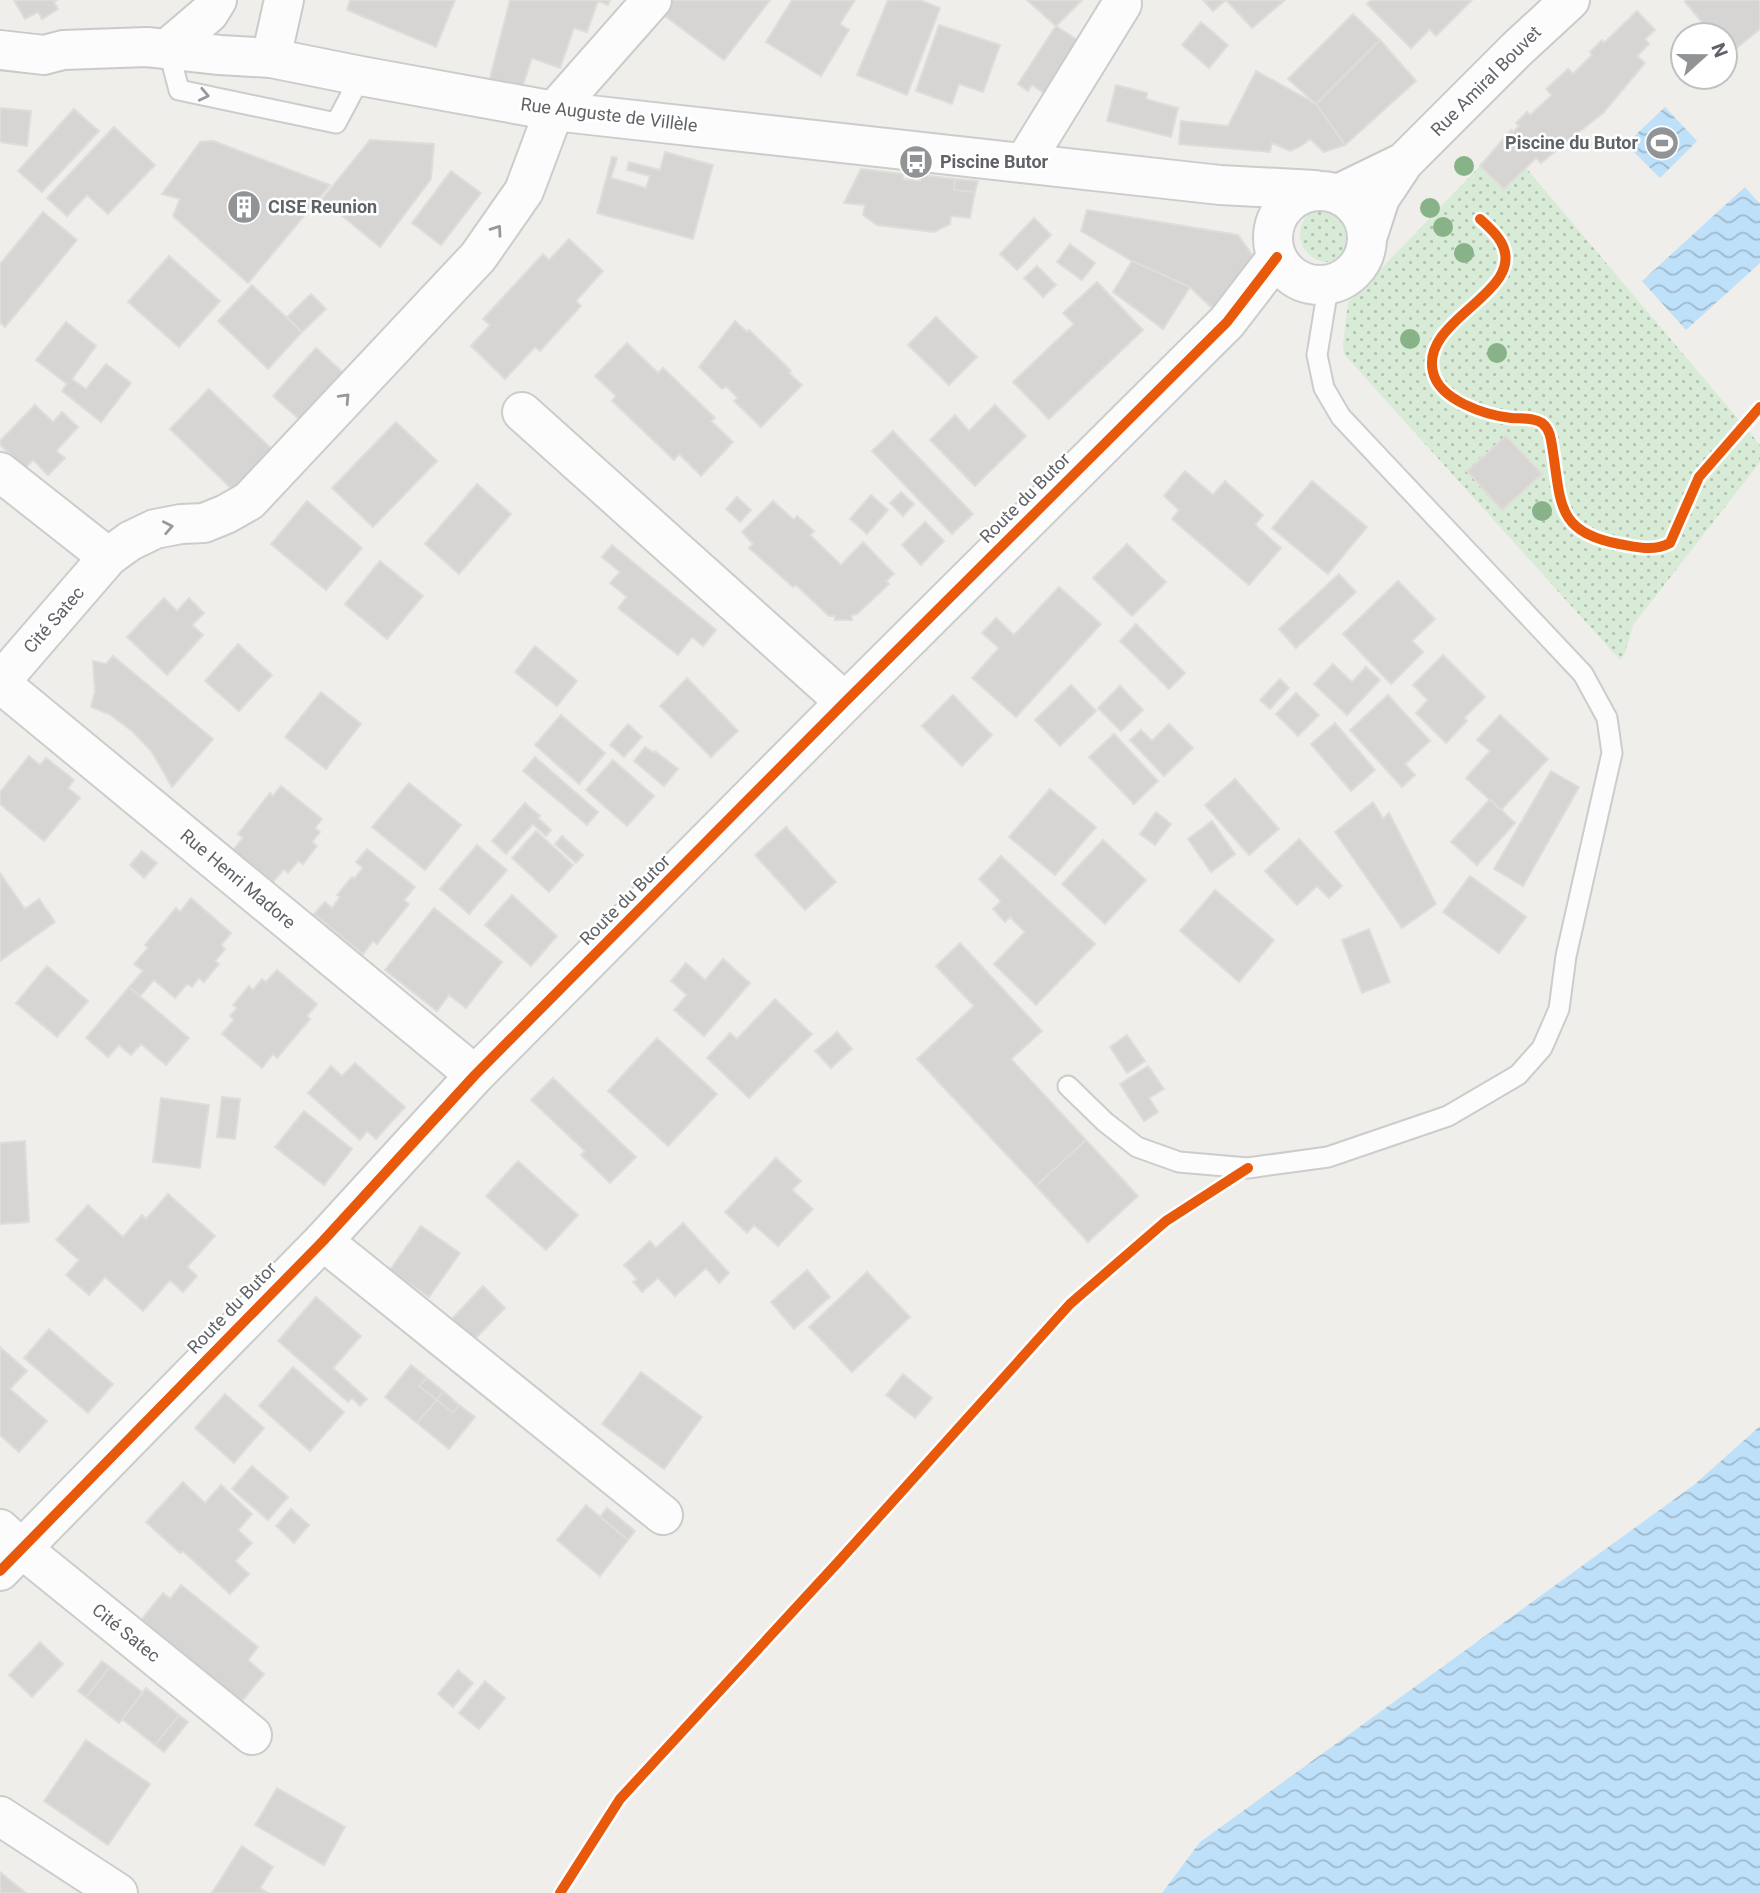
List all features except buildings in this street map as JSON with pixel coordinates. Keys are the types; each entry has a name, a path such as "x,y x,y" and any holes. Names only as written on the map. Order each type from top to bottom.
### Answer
{"street":[{"path":"168,48 209,13 217,0"},
{"path":"271,58 284,0"},
{"path":"554,111 652,0"},
{"name":"Rue Amiral Bouvet","path":"1368,235 1380,198 1404,162 1570,0"},
{"path":"1024,163 1122,4"},
{"name":"Rue Auguste de Villèle","path":"0,50 44,55 63,50 147,47 271,58 554,111 1220,185 1326,192"},
{"name":"Cité Satec","path":"0,682 108,557 130,541 155,529 204,523 248,501 478,257 524,191 554,111"},
{"name":"Rue Amiral Bouvet","path":"1326,192 1404,162"},
{"path":"1220,185 1275,250 1285,270 1296,279 1324,283 1350,275 1367,250 1365,222 1359,210 1349,200 1326,192 1301,194 1289,202 1279,214 1274,228 1275,250"},
{"name":"Route du Butor","path":"7,1549 323,1241 475,1075 1227,322 1275,250"},
{"name":"Route du Butor","path":"1227,322 1290,291 1324,283"},
{"path":"522,412 845,702"},
{"path":"0,472 108,557"},
{"name":"Rue Henri Madore","path":"0,682 475,1075"},
{"path":"323,1241 663,1515"},
{"name":"Cité Satec","path":"7,1549 252,1735"},
{"path":"0,1816 118,1893"}],"lane":[{"path":"168,48 179,90 336,123 361,76"},
{"path":"1068,1086 1105,1122 1137,1147 1179,1162 1248,1168 1328,1157 1448,1116 1518,1074 1542,1048 1559,1009 1566,956 1612,753 1607,718 1583,674 1341,418 1324,388 1317,355 1326,300 1324,283"}],"green space":[{"path":"1480,166 1504,189 1526,168 1760,445 1760,462 1633,625 1625,653 1620,660 1344,354 1348,303"},
{"path":"1328,206 1339,208 1348,214 1354,223 1354,245 1348,254 1339,260 1328,262 1317,260 1308,254 1302,245 1300,234 1302,223 1308,214 1317,208"}],"water":[{"name":"Piscine du Butor","path":"1665,107 1697,141 1660,178 1626,144"},
{"path":"1745,187 1760,204 1760,263 1686,330 1642,281"},
{"path":"1760,1426 1760,1893 1162,1893 1200,1842 1694,1485"}],"cycle path":[{"path":"1480,219 1501,242 1506,260 1500,276 1488,291 1442,336 1433,353 1433,372 1444,391 1476,410 1535,420 1545,426 1551,440 1561,502 1573,524 1584,532 1599,539 1639,547 1651,548 1670,543 1699,477 1760,407"},
{"path":"0,1571 323,1241 475,1075 1227,322 1277,257"},
{"path":"560,1893 620,1799 1070,1304 1166,1221 1248,1168"}],"place":[{"name":"Piscine du Butor","path":"1662,143"},
{"name":"Piscine Butor","path":"916,162"},
{"name":"CISE Reunion","path":"244,207"}]}
